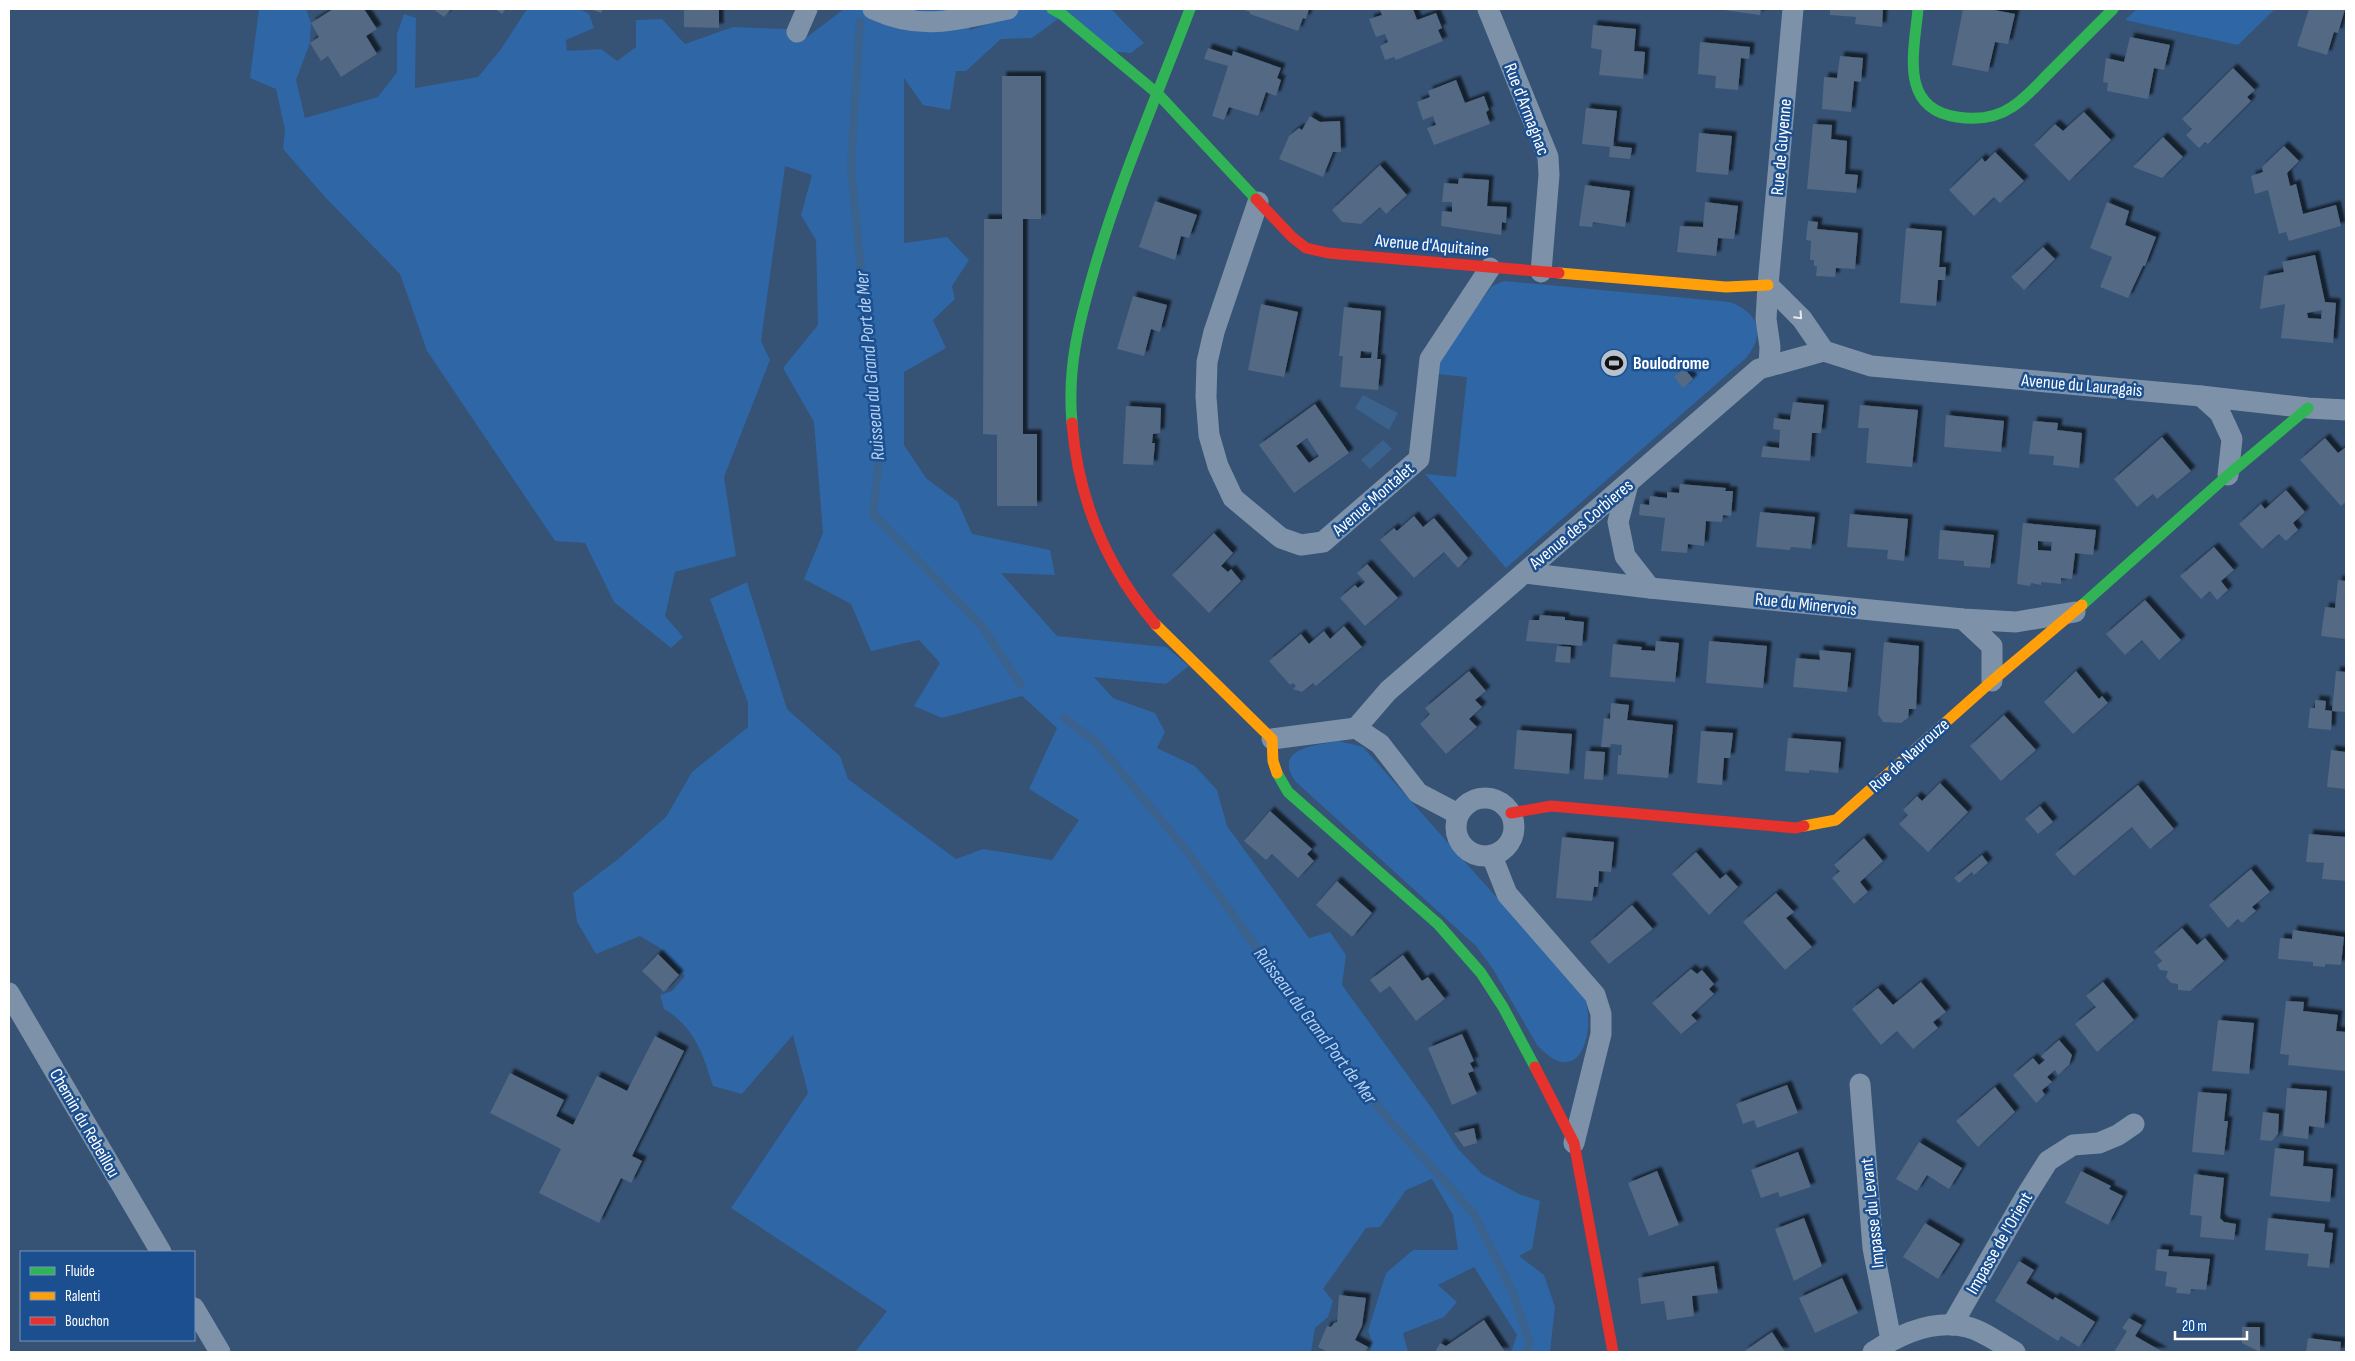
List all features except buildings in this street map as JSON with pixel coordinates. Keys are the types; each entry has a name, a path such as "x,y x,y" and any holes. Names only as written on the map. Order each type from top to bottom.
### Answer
{"street":[{"path":"797,32 807,9"},
{"path":"873,9 910,22 942,23 1008,9"},
{"name":"Avenue d'Aquitaine","path":"1052,9 1063,15 1158,94 1258,202 1292,237 1306,248 1328,253 1726,287 1768,285"},
{"path":"1190,9 1158,94 1127,167 1106,228 1075,340 1070,373 1070,404 1080,480 1097,531 1112,563 1133,598 1161,631 1272,740 1272,762 1276,774 1288,792 1438,924 1481,973 1532,1058 1574,1143 1613,1352"},
{"name":"Rue d'Armagnac","path":"1488,9 1548,157 1549,175 1541,272"},
{"name":"Rue de Guyenne","path":"1769,366 1770,347 1766,319 1768,285 1793,9"},
{"path":"1918,9 1913,80 1919,98 1932,111 1939,114 1955,118 1988,119 2006,112 2021,101 2113,9"},
{"name":"Avenue Montalet","path":"1258,202 1214,332 1207,362 1206,398 1209,435 1218,466 1233,498 1281,538 1301,545 1323,542 1418,459 1430,359 1490,268"},
{"path":"1768,285 1802,319 1824,351"},
{"name":"Avenue des Corbieres","path":"1356,728 1388,691 1759,369 1824,351"},
{"name":"Avenue du Lauragais","path":"1824,351 1872,366 2201,396 2308,408 2345,408"},
{"path":"2201,396 2220,413 2232,439 2228,475"},
{"name":"Rue de Naurouze","path":"1511,813 1551,806 1796,828 1836,820 1992,681 2075,612 2228,475 2308,408"},
{"path":"1628,484 1618,522 1625,556 1650,588"},
{"name":"Rue du Minervois","path":"1524,573 1650,588 1962,619 2016,622 2075,612"},
{"path":"1962,619 1992,646 1992,681"},
{"path":"1272,740 1356,728 1380,744 1418,792 1458,814"},
{"path":"1484,797 1500,801 1511,813 1514,823 1514,834 1506,848 1492,856 1479,856 1467,851 1458,840 1455,827 1458,814 1469,802 1484,797"},
{"path":"1492,856 1507,894 1595,994 1601,1014 1601,1034 1574,1143"},
{"name":"Chemin du Rebeillou","path":"9,993 160,1251"},
{"name":"Impasse du Levant","path":"1860,1084 1873,1248 1891,1340"},
{"name":"Impasse de l'Orient","path":"1952,1325 2048,1161 2073,1145 2099,1143 2118,1136 2134,1124"},
{"path":"195,1310 220,1352"},
{"path":"1873,1352 1891,1340 1916,1330 1952,1325 1968,1327 2015,1352"}],"shaded area":[{"path":"259,9 306,9 311,23 310,43 296,80 305,118 378,97 397,72 397,34 404,14 416,18 415,88 478,77 501,49 527,9 579,9 589,14 594,28 566,40 567,51 601,49 617,61 636,47 636,20 662,19 685,44 733,27 787,29 807,37 844,9 980,9 969,30 1015,16 1018,9 1111,9 1144,43 1131,53 1096,50 1058,19 1032,38 1001,39 966,71 956,71 950,110 923,105 904,78 904,243 947,237 969,260 952,286 955,299 933,320 946,348 904,372 904,445 926,478 958,502 972,534 1050,550 1055,575 1001,573 1057,636 1166,647 1189,666 1166,684 1094,677 1113,698 1155,713 1165,732 1157,748 1195,766 1217,790 1227,826 1309,938 1330,932 1346,955 1342,985 1433,1110 1458,1149 1482,1174 1519,1194 1540,1201 1532,1249 1519,1256 1544,1275 1555,1307 1550,1352 1511,1352 1517,1335 1474,1267 1438,1285 1457,1302 1444,1317 1403,1333 1408,1352 1370,1352 1372,1341 1368,1331 1386,1273 1413,1250 1458,1250 1453,1215 1432,1179 1406,1190 1380,1227 1366,1228 1323,1289 1333,1301 1328,1317 1315,1328 1311,1352 855,1352 887,1311 731,1208 808,1093 793,1035 742,1094 713,1086 696,1043 683,1024 664,1009 660,995 672,991 685,976 660,948 640,936 596,954 577,922 573,893 617,860 666,817 692,772 748,727 748,703 710,599 747,582 787,709 840,756 848,779 956,859 983,849 1052,860 1079,820 1029,789 1057,728 1022,696 942,718 914,706 940,663 919,640 871,651 851,604 804,579 823,533 814,422 783,368 818,325 816,240 801,215 812,175 785,166 761,341 770,360 724,477 736,556 675,572 665,616 683,637 671,648 614,602 585,543 555,541 427,351 400,274 325,197 283,149 285,130 276,89 250,78"},
{"path":"2137,9 2275,9 2238,45 2125,20"},
{"path":"1504,281 1730,302 1748,312 1756,325 1757,333 1756,341 1746,358 1506,568 1425,474 1456,477 1467,377 1437,374 1440,357 1492,286"},
{"path":"1363,395 1398,413 1389,430 1355,408"},
{"path":"1383,440 1392,449 1370,469 1361,460"},
{"path":"1339,741 1363,747 1585,997 1588,1012 1586,1041 1581,1052 1574,1060 1564,1062 1552,1058 1537,1045 1493,969 1476,946 1296,782 1290,771 1289,762 1293,755 1309,747"}],"waterway":[{"name":"Ruisseau du Grand Port de Mer","path":"860,22 851,166 879,458 873,514 981,625 1021,685"},
{"name":"Ruisseau du Grand Port de Mer","path":"1064,718 1097,743 1187,851 1289,993 1384,1114 1474,1214 1513,1293 1530,1344 1526,1352"}],"traffic: fast":[{"path":"1052,9 1063,15 1158,94 1256,199"},
{"path":"1072,423 1071,383 1073,364 1079,326 1094,270 1115,203 1190,9"},
{"path":"1918,9 1913,60 1914,76 1918,91 1926,103 1939,112 1957,117 1972,118 1999,114 2017,103 2113,9"},
{"path":"2082,605 2228,475 2308,408"},
{"path":"1277,773 1288,792 1438,924 1481,973 1503,1007 1535,1067"}],"traffic: slow":[{"path":"1559,273 1726,287 1768,285"},
{"path":"1804,826 1836,820 1992,681 2082,605"},
{"path":"1155,624 1272,739 1273,761 1277,773"}],"traffic: jam":[{"path":"1256,199 1292,237 1306,248 1328,253 1559,273"},
{"path":"1072,423 1075,451 1081,478 1097,530 1122,579 1155,624"},
{"path":"1511,813 1551,806 1796,828 1804,826"},
{"path":"1535,1067 1574,1143 1613,1352"}],"place":[{"name":"Boulodrome","path":"1614,363"}]}
